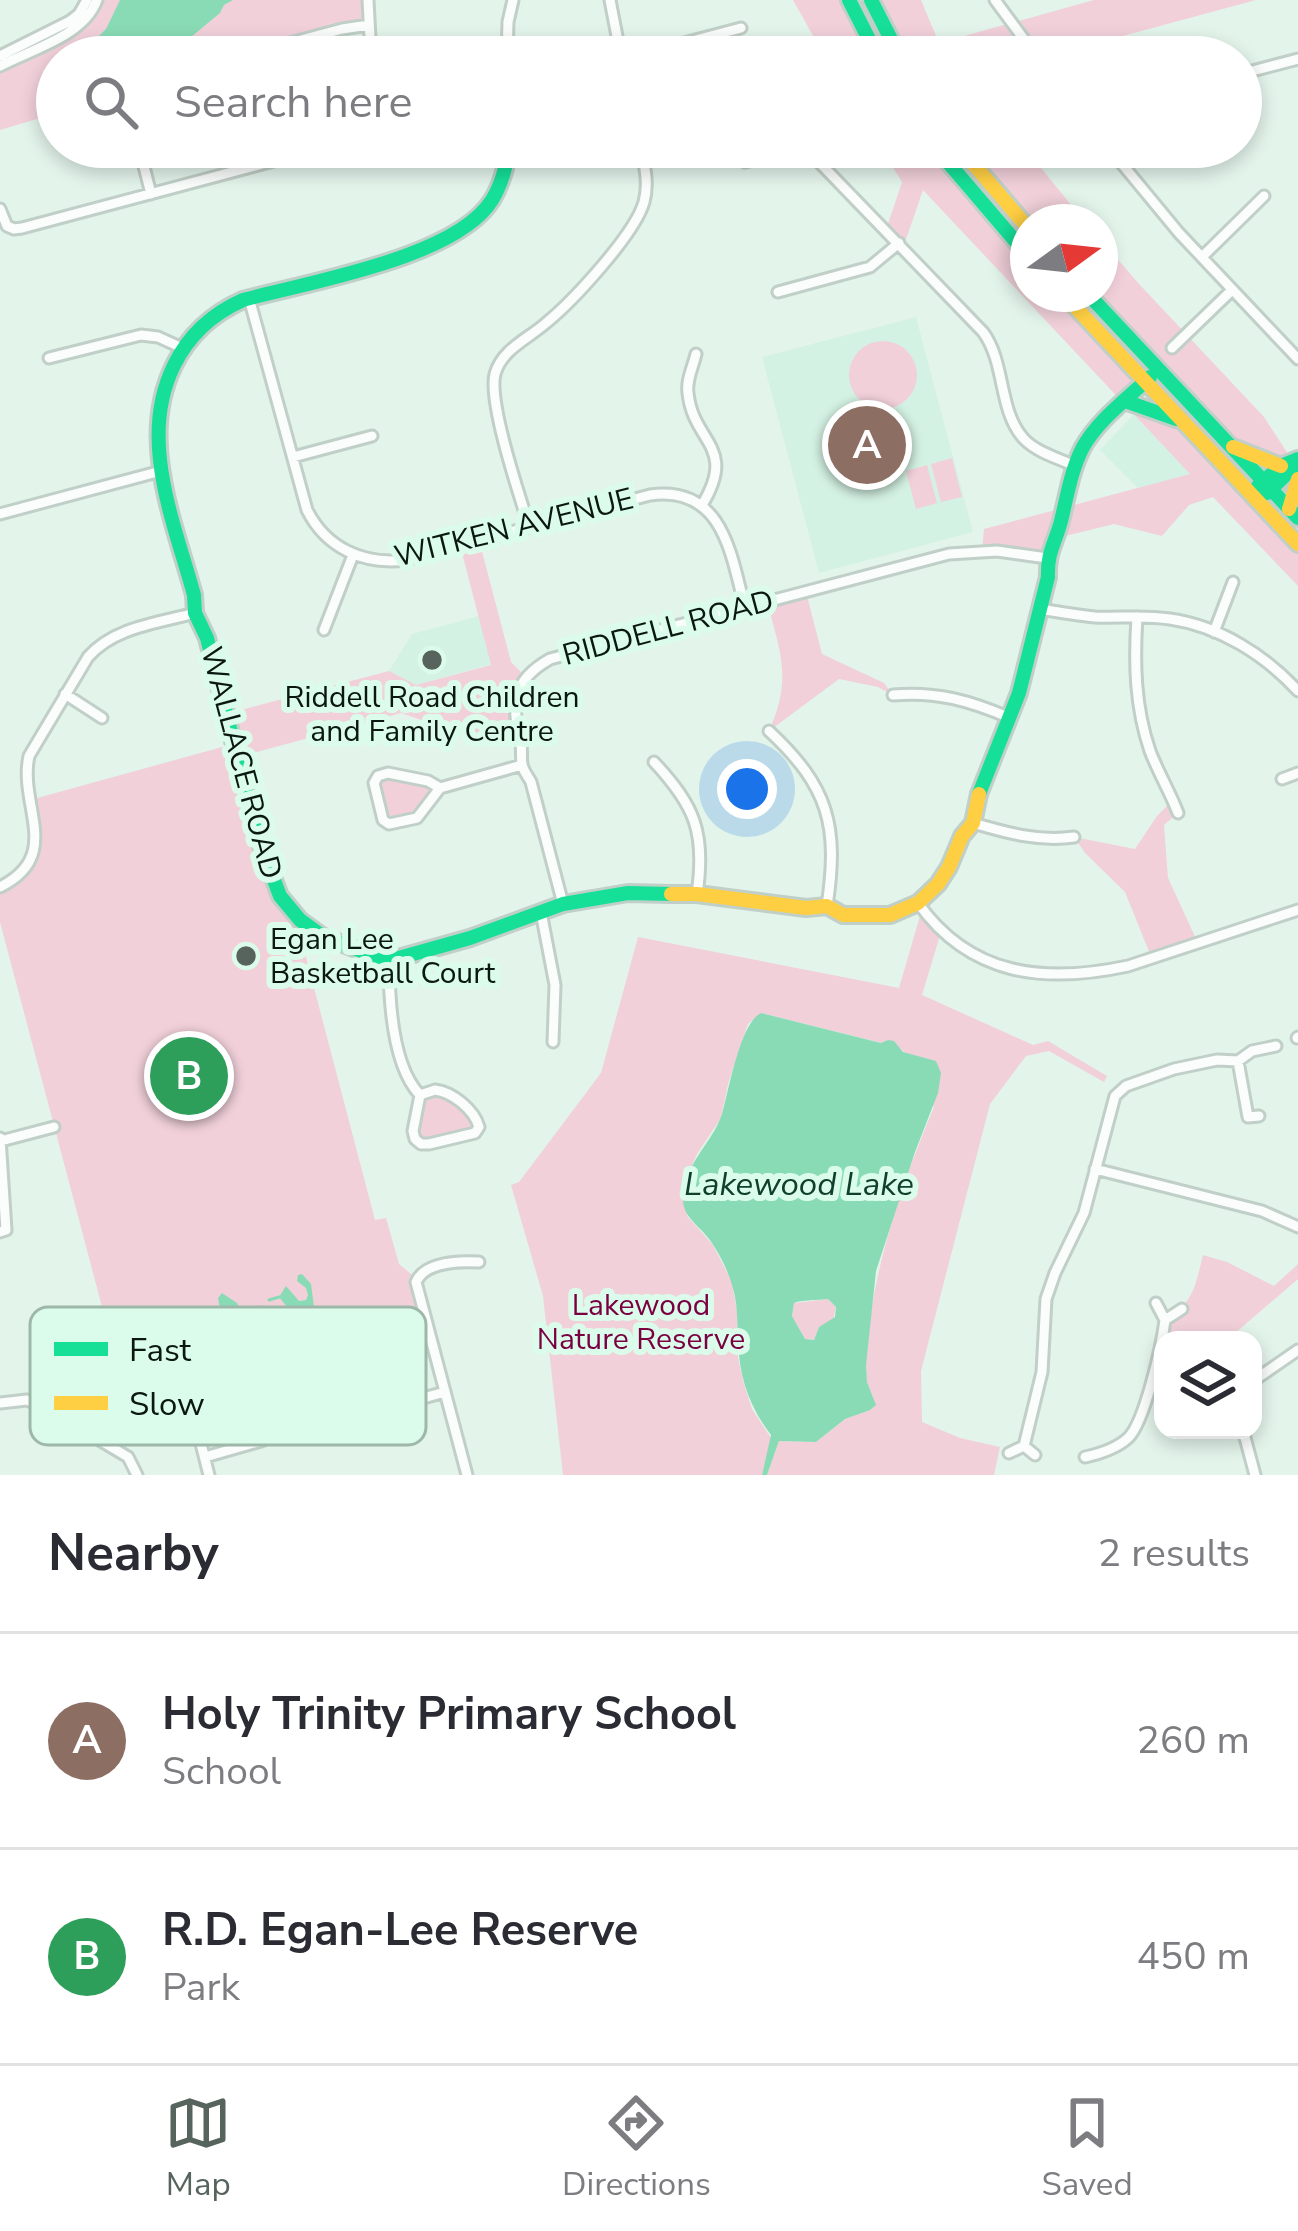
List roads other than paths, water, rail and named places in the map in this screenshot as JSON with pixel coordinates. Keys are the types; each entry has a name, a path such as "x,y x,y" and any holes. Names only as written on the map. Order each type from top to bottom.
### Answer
{"street":[{"path":"40,36 70,21 87,0"},
{"path":"59,36 82,24 98,0"},
{"path":"368,0 370,36"},
{"path":"508,36 513,0"},
{"path":"610,0 617,36"},
{"path":"849,0 867,36"},
{"path":"871,0 889,36"},
{"path":"995,0 1022,36"},
{"path":"316,36 369,25"},
{"path":"711,36 741,28"},
{"path":"0,56 36,38"},
{"path":"0,66 36,48"},
{"path":"1262,68 1298,59"},
{"path":"145,168 152,194"},
{"path":"0,209 7,226 18,229 248,168"},
{"path":"49,358 141,335 180,347 206,319 226,307 451,240 491,201 505,168"},
{"path":"529,526 494,398 496,369 510,350 566,305 634,224 646,193 645,168"},
{"path":"825,168 989,340 1024,439 1076,466"},
{"path":"953,168 1010,235"},
{"path":"977,168 1010,207"},
{"path":"1125,168 1165,218 1298,359"},
{"path":"1202,257 1264,196"},
{"path":"778,292 870,267 898,243"},
{"path":"1172,348 1232,290"},
{"name":"WITKEN AVENUE","path":"249,298 303,498 326,537 353,555 405,560 658,494 675,494 702,505"},
{"path":"1080,312 1298,544"},
{"path":"1105,312 1293,513"},
{"path":"1286,347 1296,338"},
{"name":"WALLACE ROAD","path":"180,347 159,426 161,471 256,839 276,889 297,918 323,939 388,960"},
{"path":"696,354 688,398 716,466 713,486 702,505 724,532 745,608"},
{"path":"420,1095 410,1083 399,1050 388,960 470,938 563,904 628,893 697,894 806,908 827,905 843,915 869,917 897,913 918,902 944,875 962,836 974,823 975,804 1019,693 1048,577 1047,558 1076,466 1093,434 1158,370"},
{"path":"1125,401 1179,420"},
{"path":"292,457 372,436"},
{"path":"1228,445 1281,466"},
{"path":"1267,485 1281,466 1298,461"},
{"path":"1254,498 1298,461"},
{"path":"0,514 161,471"},
{"path":"1293,513 1298,479"},
{"name":"RIDDELL ROAD","path":"563,904 531,782 522,766 515,704 523,682 536,667 550,659 958,552 997,551 1047,558"},
{"path":"324,630 353,555"},
{"path":"1214,632 1233,582"},
{"path":"1040,609 1097,617 1173,619 1214,632 1259,656 1298,691"},
{"path":"0,887 21,873 32,856 36,826 27,787 29,756 88,657 108,639 125,632 195,614"},
{"path":"1137,617 1135,666 1141,720 1178,813"},
{"path":"65,694 102,718"},
{"path":"893,695 948,696 1010,718"},
{"path":"770,731 808,773 825,809 833,850 827,905"},
{"path":"654,762 681,792 695,820 701,857 697,894"},
{"path":"440,788 388,773 378,776 374,783 382,820 393,824 417,818 440,788 522,766"},
{"path":"1282,779 1298,773"},
{"path":"974,823 1029,837 1074,836"},
{"path":"918,902 941,932 967,952 999,965 1057,974 1128,966 1298,910"},
{"path":"541,912 556,985 553,1042"},
{"path":"1024,1446 1042,1372 1048,1289 1077,1229 1111,1106 1120,1090 1186,1066 1238,1061 1276,1046"},
{"path":"1238,1061 1251,1120"},
{"path":"445,1092 475,1116 477,1130 448,1140 418,1142 413,1131 420,1095 445,1092"},
{"path":"0,1232 6,1230 1,1140 54,1127"},
{"path":"1095,1169 1251,1208 1298,1227"},
{"path":"424,1307 417,1279 425,1270 479,1262"},
{"path":"1156,1304 1165,1320 1164,1331"},
{"path":"1165,1320 1182,1309"},
{"path":"426,1315 467,1475"},
{"path":"1262,1376 1298,1351"},
{"path":"1085,1457 1123,1442 1137,1425 1154,1382"},
{"path":"426,1398 445,1392"},
{"path":"0,1403 30,1401"},
{"path":"1137,1425 1153,1431"},
{"path":"1245,1439 1255,1475"},
{"path":"109,1445 128,1456 137,1475"},
{"path":"202,1445 209,1475"},
{"path":"205,1457 247,1445"},
{"path":"1009,1453 1024,1446"},
{"path":"1024,1446 1035,1455"}],"water":[{"path":"120,0 233,0 192,36 99,36"},
{"name":"Lakewood Lake","path":"761,1013 881,1043 894,1041 903,1052 936,1061 941,1073 876,1271 866,1365 876,1405 845,1419 816,1442 779,1441 767,1475 762,1475 771,1435 743,1379 732,1285 715,1248 686,1211 683,1198 688,1174 722,1114 741,1043","holes":["828,1299 836,1307 835,1317 819,1327 814,1340 805,1339 792,1316 797,1302"]},
{"path":"298,1275 311,1284 314,1307 287,1307 279,1297 286,1286 299,1301 306,1300 306,1288 297,1281"},
{"path":"222,1293 239,1307 220,1307"}],"waterway":[{"path":"269,1300 279,1297"}],"place":[{"name":"Holy Trinity Primary School","path":"867,445"},
{"name":"Riddell Road Children and Family Centre","path":"432,660"},
{"name":"Egan Lee Basketball Court","path":"246,956"},
{"name":"R.D. Egan-Lee Reserve","path":"189,1076"}],"park label":[{"name":"Lakewood Nature Reserve","path":"641,1322"}]}
